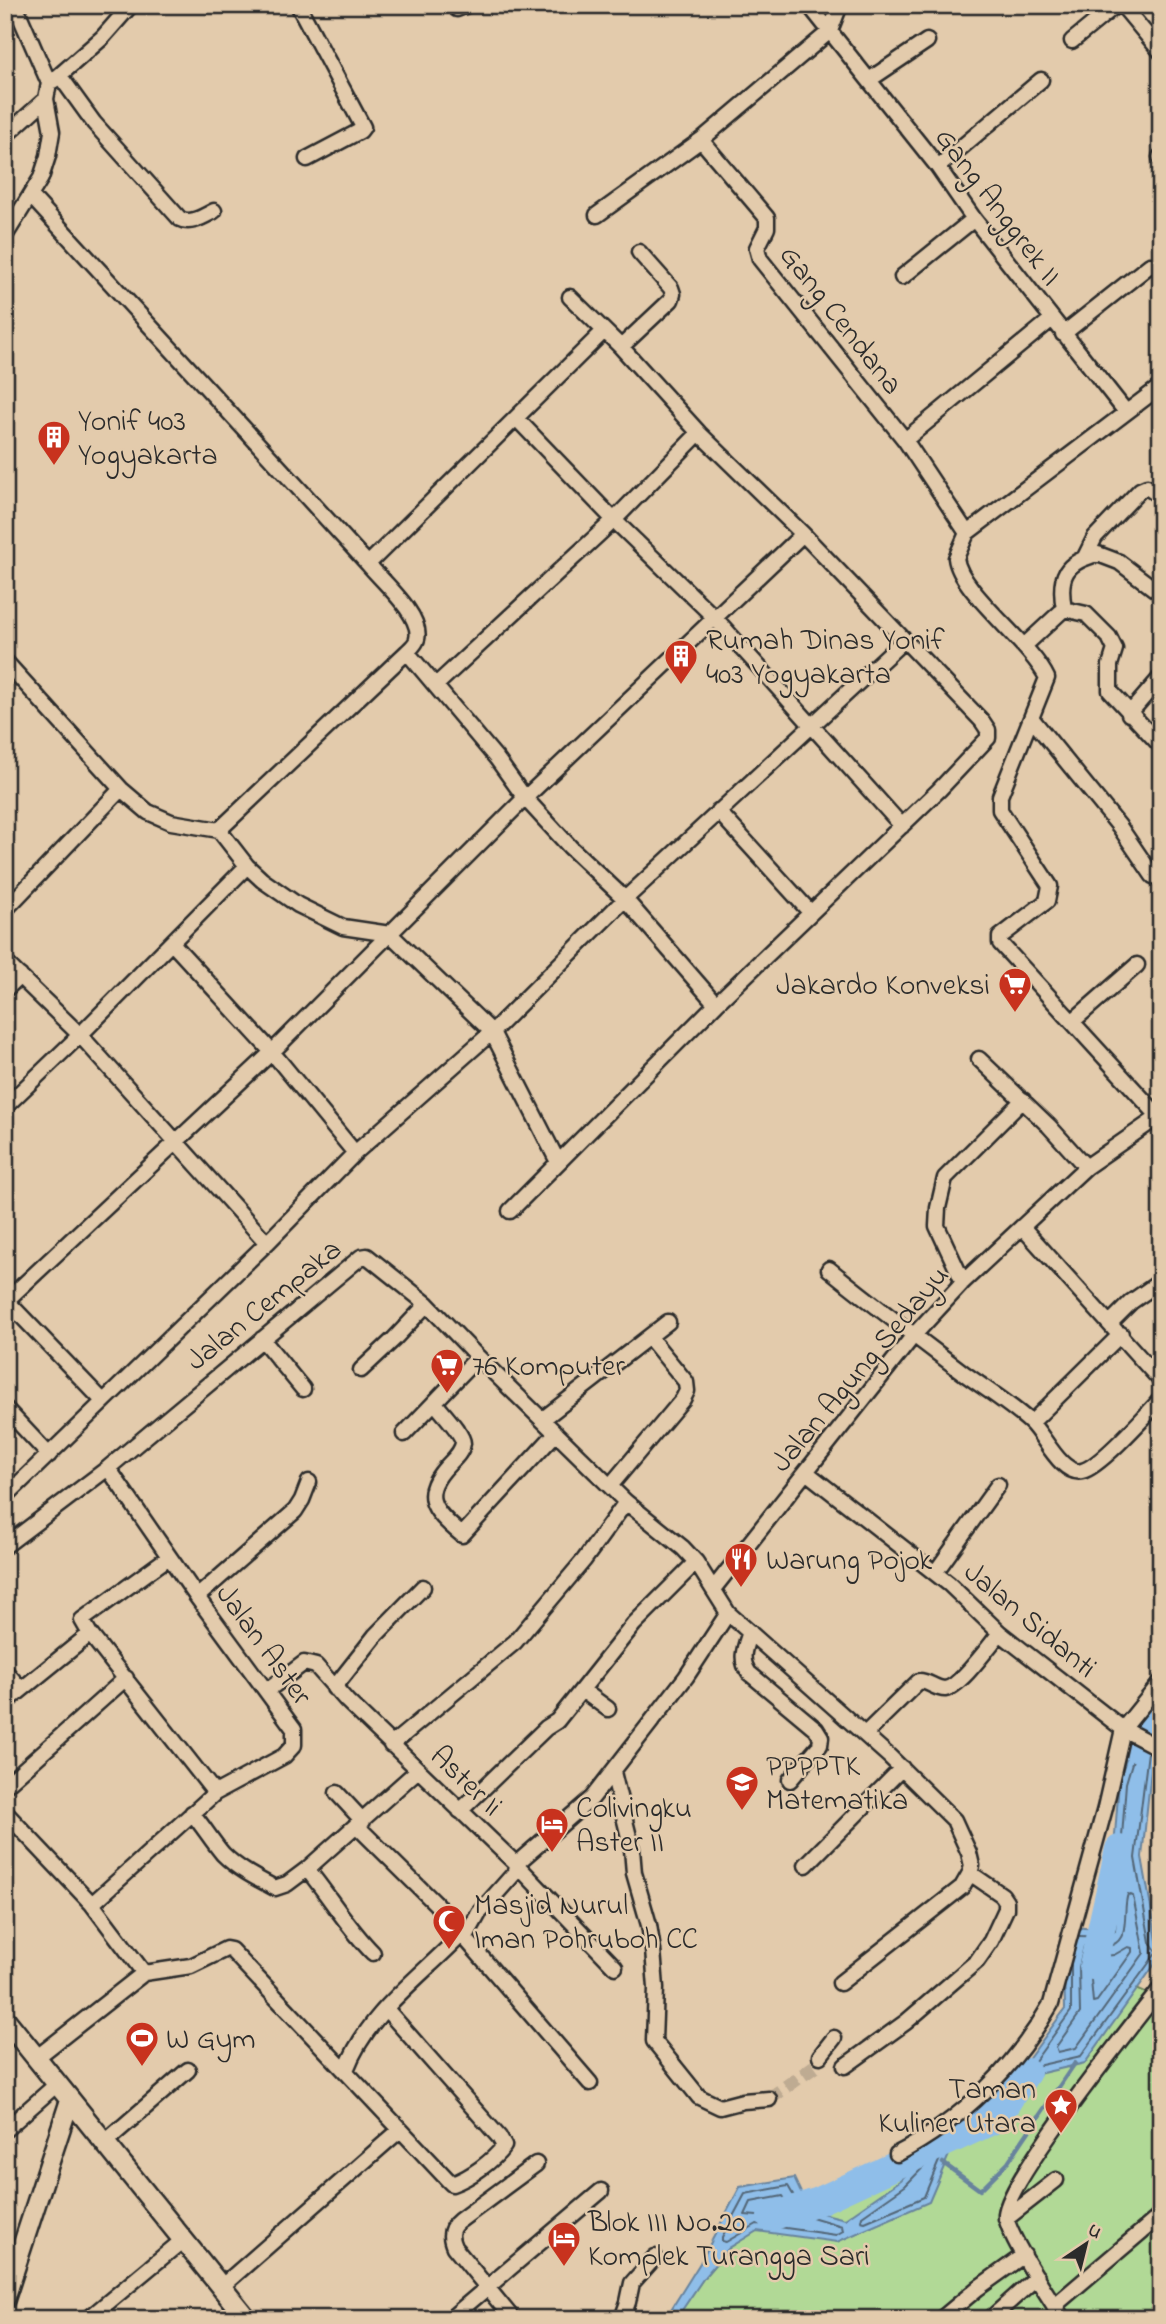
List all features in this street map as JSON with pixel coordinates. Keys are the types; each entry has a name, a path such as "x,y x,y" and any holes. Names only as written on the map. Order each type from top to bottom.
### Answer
{"main road":[{"path":"5,2018 247,2319"}],"street":[{"path":"15,5 54,80 180,219 189,221 214,211"},
{"path":"5,136 46,99 54,80 102,38 131,5"},
{"path":"298,5 363,127 307,159"},
{"name":"Gang Anggrek II","path":"810,5 939,167 974,219 1126,412"},
{"path":"597,215 701,140 830,31 841,5"},
{"path":"1072,41 1116,5"},
{"path":"1122,5 1161,52"},
{"path":"869,80 927,41"},
{"path":"939,167 1041,80"},
{"path":"5,236 32,196 48,156 52,132 46,99"},
{"name":"Gang Cendana","path":"701,140 767,218 767,228 757,248 760,259 905,440 967,533"},
{"path":"32,196 368,564 414,617 418,629 417,641 407,652 219,830"},
{"path":"902,278 974,219"},
{"path":"621,347 671,300 673,294 671,288 639,252"},
{"path":"1063,334 1150,265"},
{"path":"510,1211 716,1004 902,826 988,738 988,730 982,721 803,534 699,433 621,347 570,297"},
{"path":"905,440 1052,319"},
{"path":"368,564 604,331"},
{"path":"1160,1117 999,940 1047,901 1050,893 1050,886 1000,810 999,804 1047,678 1024,646 962,575 956,558 967,533 1161,386"},
{"path":"516,418 614,520 715,618 902,826"},
{"path":"436,685 614,520 699,433"},
{"path":"1085,557 1095,537 1140,490 1147,487 1161,497"},
{"path":"103,1401 6,1300 272,1052 525,798 803,534"},
{"path":"1064,609 1061,592 1065,575 1073,563 1098,554 1119,562 1161,594"},
{"path":"1024,646 1064,609"},
{"path":"1064,609 1086,614 1109,637 1115,649 1110,665 1110,691 1161,746"},
{"path":"5,1497 268,1243 355,1153 492,1032 625,899 904,641"},
{"path":"407,652 502,765 525,798 570,847 625,899 716,1004"},
{"path":"5,661 121,789 148,812 171,822 219,830 247,866 298,905 343,927 390,934 492,1032 558,1161"},
{"path":"1129,714 1161,677"},
{"path":"1032,719 1119,826 1153,876 1161,878"},
{"path":"5,910 121,789"},
{"path":"718,811 811,913"},
{"path":"5,1107 247,866"},
{"path":"172,943 272,1052 355,1153"},
{"path":"5,962 80,1035 268,1243"},
{"path":"1072,1022 1137,965"},
{"path":"5,990 20,976"},
{"path":"979,1059 1023,1100 1086,1167"},
{"path":"963,1282 937,1226 945,1178 1023,1100"},
{"name":"Jalan Agung Sedayu","path":"716,1594 806,1472 914,1335 963,1282 1086,1167 1160,1117"},
{"path":"1023,1228 1161,1381"},
{"name":"Jalan Cempaka","path":"5,1546 108,1468 364,1256 368,1257 427,1304 626,1502 683,1548 696,1562 728,1614 864,1734 954,1820 969,1853 970,1873"},
{"path":"829,1269 1031,1423 1063,1464 1078,1471 1083,1471 1116,1445 1161,1399"},
{"path":"1031,1423 1115,1329 1131,1302 1161,1281"},
{"path":"361,1370 427,1304"},
{"path":"543,1419 668,1322"},
{"path":"610,1486 687,1391 686,1382 650,1338"},
{"path":"262,1339 303,1389"},
{"path":"404,1434 478,1357"},
{"path":"435,1403 461,1437 463,1444 457,1456 435,1480 431,1494 441,1518 462,1535 556,1433"},
{"path":"5,1408 49,1455"},
{"name":"Jalan Aster","path":"92,1904 215,1793 284,1756 294,1745 295,1729 197,1597 108,1468"},
{"name":"Jalan Sidanti","path":"806,1472 935,1573 1000,1633 1127,1731 1161,1749"},
{"path":"197,1597 295,1511 309,1482"},
{"path":"935,1573 998,1485"},
{"path":"391,1745 515,1642 584,1560 626,1502"},
{"path":"169,1557 82,1620 90,1634 215,1793"},
{"path":"460,1811 546,1728 558,1721 634,1624 696,1562"},
{"path":"334,1688 375,1636 423,1587"},
{"path":"346,2070 355,2047 401,1991 464,1937 479,1913 517,1866 592,1798 686,1677 728,1614"},
{"path":"750,1632 742,1656 744,1666 816,1729 821,1737 820,1745 790,1780"},
{"path":"864,1734 919,1681 949,1689 1000,1633"},
{"path":"5,1703 90,1634"},
{"name":"Aster Ii","path":"268,1690 304,1663 311,1663 391,1745 517,1866 615,1967"},
{"path":"5,1671 21,1689"},
{"path":"5,1786 126,1678"},
{"path":"897,2154 940,2129 976,2099 1037,2029 1051,2004 1127,1731 1161,1682"},
{"path":"582,1690 608,1709"},
{"path":"806,1865 901,1769"},
{"path":"192,1813 232,1862 249,1875 275,1888 287,1884 307,1869 418,1770"},
{"path":"613,1772 653,1950 656,1988 654,2041 706,2102 720,2107 743,2101 769,2099"},
{"path":"337,1793 360,1823 436,1904 590,2083"},
{"path":"5,1812 92,1904 144,1973"},
{"path":"307,1869 334,1902 350,1930 373,1954"},
{"path":"840,1983 954,1895 970,1873 1002,1895 1006,1901 1006,1909 991,1941 977,1961 906,2022 845,2066"},
{"path":"36,2058 144,1973 191,1966 226,1949 231,1950 452,2184 460,2181 498,2155 504,2146 386,2009"},
{"path":"1063,2319 1024,2255 1006,2219 1008,2203 1017,2183 1161,1988"},
{"path":"820,2056 834,2038"},
{"path":"104,2143 187,2070"},
{"path":"5,2130 57,2084"},
{"path":"5,2299 70,2100"},
{"path":"221,2287 400,2130"},
{"path":"513,2319 454,2247 450,2240 451,2232 459,2221 537,2164"},
{"path":"1006,2219 1056,2180"},
{"path":"450,2319 601,2191"},
{"path":"1054,2306 1161,2215"},
{"path":"88,2319 184,2240"},
{"path":"941,2319 1024,2255"},
{"path":"622,2319 632,2283 655,2257"},
{"path":"990,2319 1037,2277"}],"green space":[{"name":"Taman Kuliner Utara","path":"1093,1970 1148,1994 1161,2009 1161,2319 675,2319 705,2276 729,2248 757,2230 996,2119"}],"water":[{"path":"1143,1707 1161,1719 1161,1735 1152,1761 1142,1857 1160,1957 1085,2063 1038,2074 1002,2108 954,2143 929,2202 837,2242 757,2231 729,2248 705,2276 676,2319 665,2319 700,2263 740,2187 794,2178 809,2210 845,2219 901,2180 951,2124 1014,2079 1065,2009 1064,1965 1073,1927 1108,1930 1119,1781"}],"waterway":[{"path":"1133,1747 1149,1711 1161,1694"},
{"path":"1093,1966 1119,1849"},
{"path":"943,2163 980,2190 1008,2162 1075,2063"},
{"path":"771,2217 819,2201 996,2119 1027,2072"}],"tunnel":[{"path":"769,2099 818,2064 820,2056"}],"place":[{"name":"Yonif 403 Yogyakarta","path":"54,467"},
{"name":"Rumah Dinas Yonif 403 Yogyakarta","path":"681,686"},
{"name":"Jakardo Konveksi","path":"1015,1014"},
{"name":"76 Komputer","path":"447,1395"},
{"name":"Warung Pojok","path":"741,1589"},
{"name":"PPPPTK Matematika","path":"742,1812"},
{"name":"Colivingku Aster II","path":"552,1854"},
{"name":"Masjid Nurul Iman Pohruboh CC","path":"449,1951"},
{"name":"W Gym","path":"142,2068"},
{"name":"Taman Kuliner Utara","path":"1061,2135"},
{"name":"Blok III No.20 Komplek Turangga Sari","path":"564,2268"}]}
